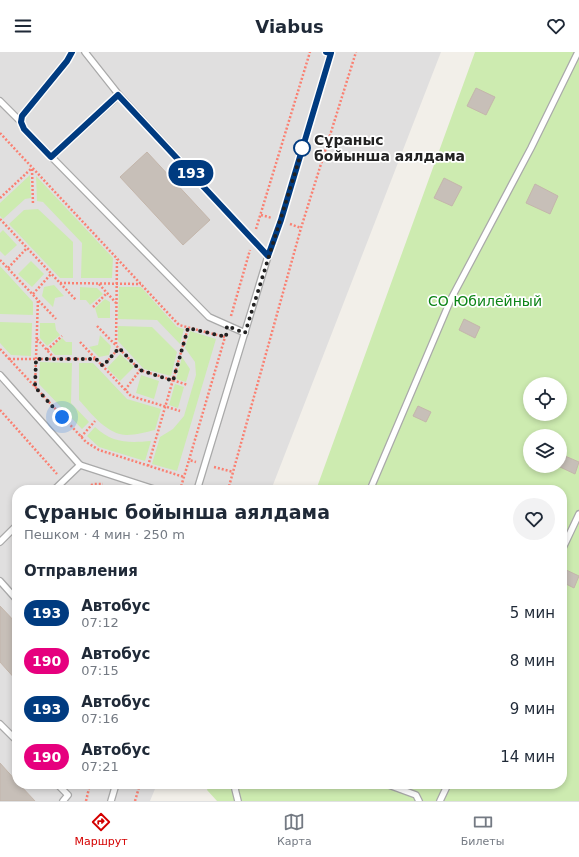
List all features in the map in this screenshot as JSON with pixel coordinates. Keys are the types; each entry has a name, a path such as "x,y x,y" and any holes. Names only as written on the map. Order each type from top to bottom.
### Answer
{"lane":[{"path":"21,122 22,116 67,61 72,52"},
{"path":"85,52 118,95 268,256"},
{"path":"199,485 268,256 281,220 329,52"},
{"path":"372,485 451,299 528,155 578,52"},
{"path":"51,157 118,95"},
{"path":"0,101 21,122 24,129 51,157 209,317 245,333"},
{"path":"0,375 80,465 142,485"},
{"path":"59,485 80,465"},
{"path":"567,539 579,514"},
{"path":"0,542 12,530"},
{"path":"0,581 12,594"},
{"path":"0,724 12,737"},
{"path":"62,801 68,795 63,789"},
{"path":"111,801 115,789"},
{"path":"236,789 238,801"},
{"path":"400,789 416,795 419,801"},
{"path":"440,801 446,789"}],"path":[{"path":"182,485 226,337 227,326 310,52"},
{"path":"229,485 301,228 356,52"},
{"path":"0,133 179,324 188,328 226,337"},
{"path":"0,198 32,168"},
{"path":"32,168 33,205"},
{"path":"0,219 76,300"},
{"path":"8,268 27,248"},
{"path":"116,344 117,258"},
{"path":"0,260 56,319"},
{"path":"33,294 51,274"},
{"path":"60,283 141,284"},
{"path":"98,284 107,292 116,304"},
{"path":"93,307 107,292"},
{"path":"35,387 38,299"},
{"path":"98,326 140,370 188,385"},
{"path":"148,466 188,328"},
{"path":"47,350 62,336"},
{"path":"37,339 55,359"},
{"path":"80,342 131,396 180,411"},
{"path":"103,366 119,348"},
{"path":"0,349 86,442 99,450 184,477"},
{"path":"9,359 96,359"},
{"path":"125,390 140,370"},
{"path":"0,410 64,480"},
{"path":"81,437 95,421"},
{"path":"189,460 233,472"},
{"path":"92,485 105,485"},
{"path":"86,801 89,789"},
{"path":"134,801 138,789"}],"shaded area":[{"path":"0,52 441,52 273,485 12,485 12,789 155,789 150,801 0,801"}],"green space":[{"name":"СО Юбилейный","path":"475,52 579,52 579,801 217,801 207,789 567,789 567,485 318,485"},
{"path":"30,175 31,198 25,199 3,219 0,216 0,203"},
{"path":"36,176 113,258 112,278 81,278 82,243 43,202 37,201"},
{"path":"38,209 73,242 73,278 60,278 9,224 24,210"},
{"path":"3,230 17,245 5,256 0,251 0,233"},
{"path":"31,261 44,274 32,287 18,274"},
{"path":"0,266 33,302 33,315 0,314"},
{"path":"54,285 64,296 55,298 53,307 42,296 44,287"},
{"path":"80,287 97,288 103,294 90,305 86,300 80,300"},
{"path":"119,287 141,287 177,327 184,329 180,344 157,320 118,319"},
{"path":"105,299 110,302 110,318 98,318 95,308"},
{"path":"0,322 32,323 31,356 11,355 0,343"},
{"path":"40,323 55,323 56,330 60,335 47,346 40,338"},
{"path":"118,326 152,327 177,352 171,376 144,369 118,341"},
{"path":"190,331 216,339 177,471 152,464 160,437 173,429 184,416 196,375 195,362 185,348"},
{"path":"100,335 111,346 109,355 99,357 89,347 98,345"},
{"path":"62,338 66,342 72,342 72,355 55,355 50,349"},
{"path":"120,354 134,367 120,381 107,368"},
{"path":"182,357 190,369 186,382 176,379"},
{"path":"40,362 72,363 71,403 89,422 82,429 39,384"},
{"path":"79,363 93,363 127,399 161,409 155,430 127,435 120,434 106,427 94,417 79,400"},
{"path":"141,375 159,381 154,399 136,393"},
{"path":"175,384 184,387 178,408 169,405"},
{"path":"95,427 108,436 121,441 151,441 145,461 99,447 87,436"}],"building":[{"path":"476,88 495,97 486,115 467,106"},
{"path":"147,152 210,220 183,245 120,177"},
{"path":"444,178 462,187 452,206 434,198"},
{"path":"535,184 558,196 550,214 526,203"},
{"path":"464,319 480,327 475,338 459,330"},
{"path":"418,406 431,412 426,422 413,416"},
{"path":"567,457 579,462 575,474 567,470"},
{"path":"567,570 579,576 574,588 567,584"},
{"path":"0,606 12,619 12,675 0,662"},
{"path":"0,763 12,776 12,789 24,789 35,801 0,801"}],"bus line":[{"name":"193","path":"72,52 67,61 22,116 21,122 24,129 51,157 118,95 268,256 281,220 331,53 326,52"}],"place":[{"name":"Сұраныс бойынша аялдама","path":"302,148"}],"route":[{"path":"62,417 35,387 36,359 96,359 103,366 119,348 140,370 173,381 188,328 226,337 227,326 245,333 304,144 302,148"}]}
